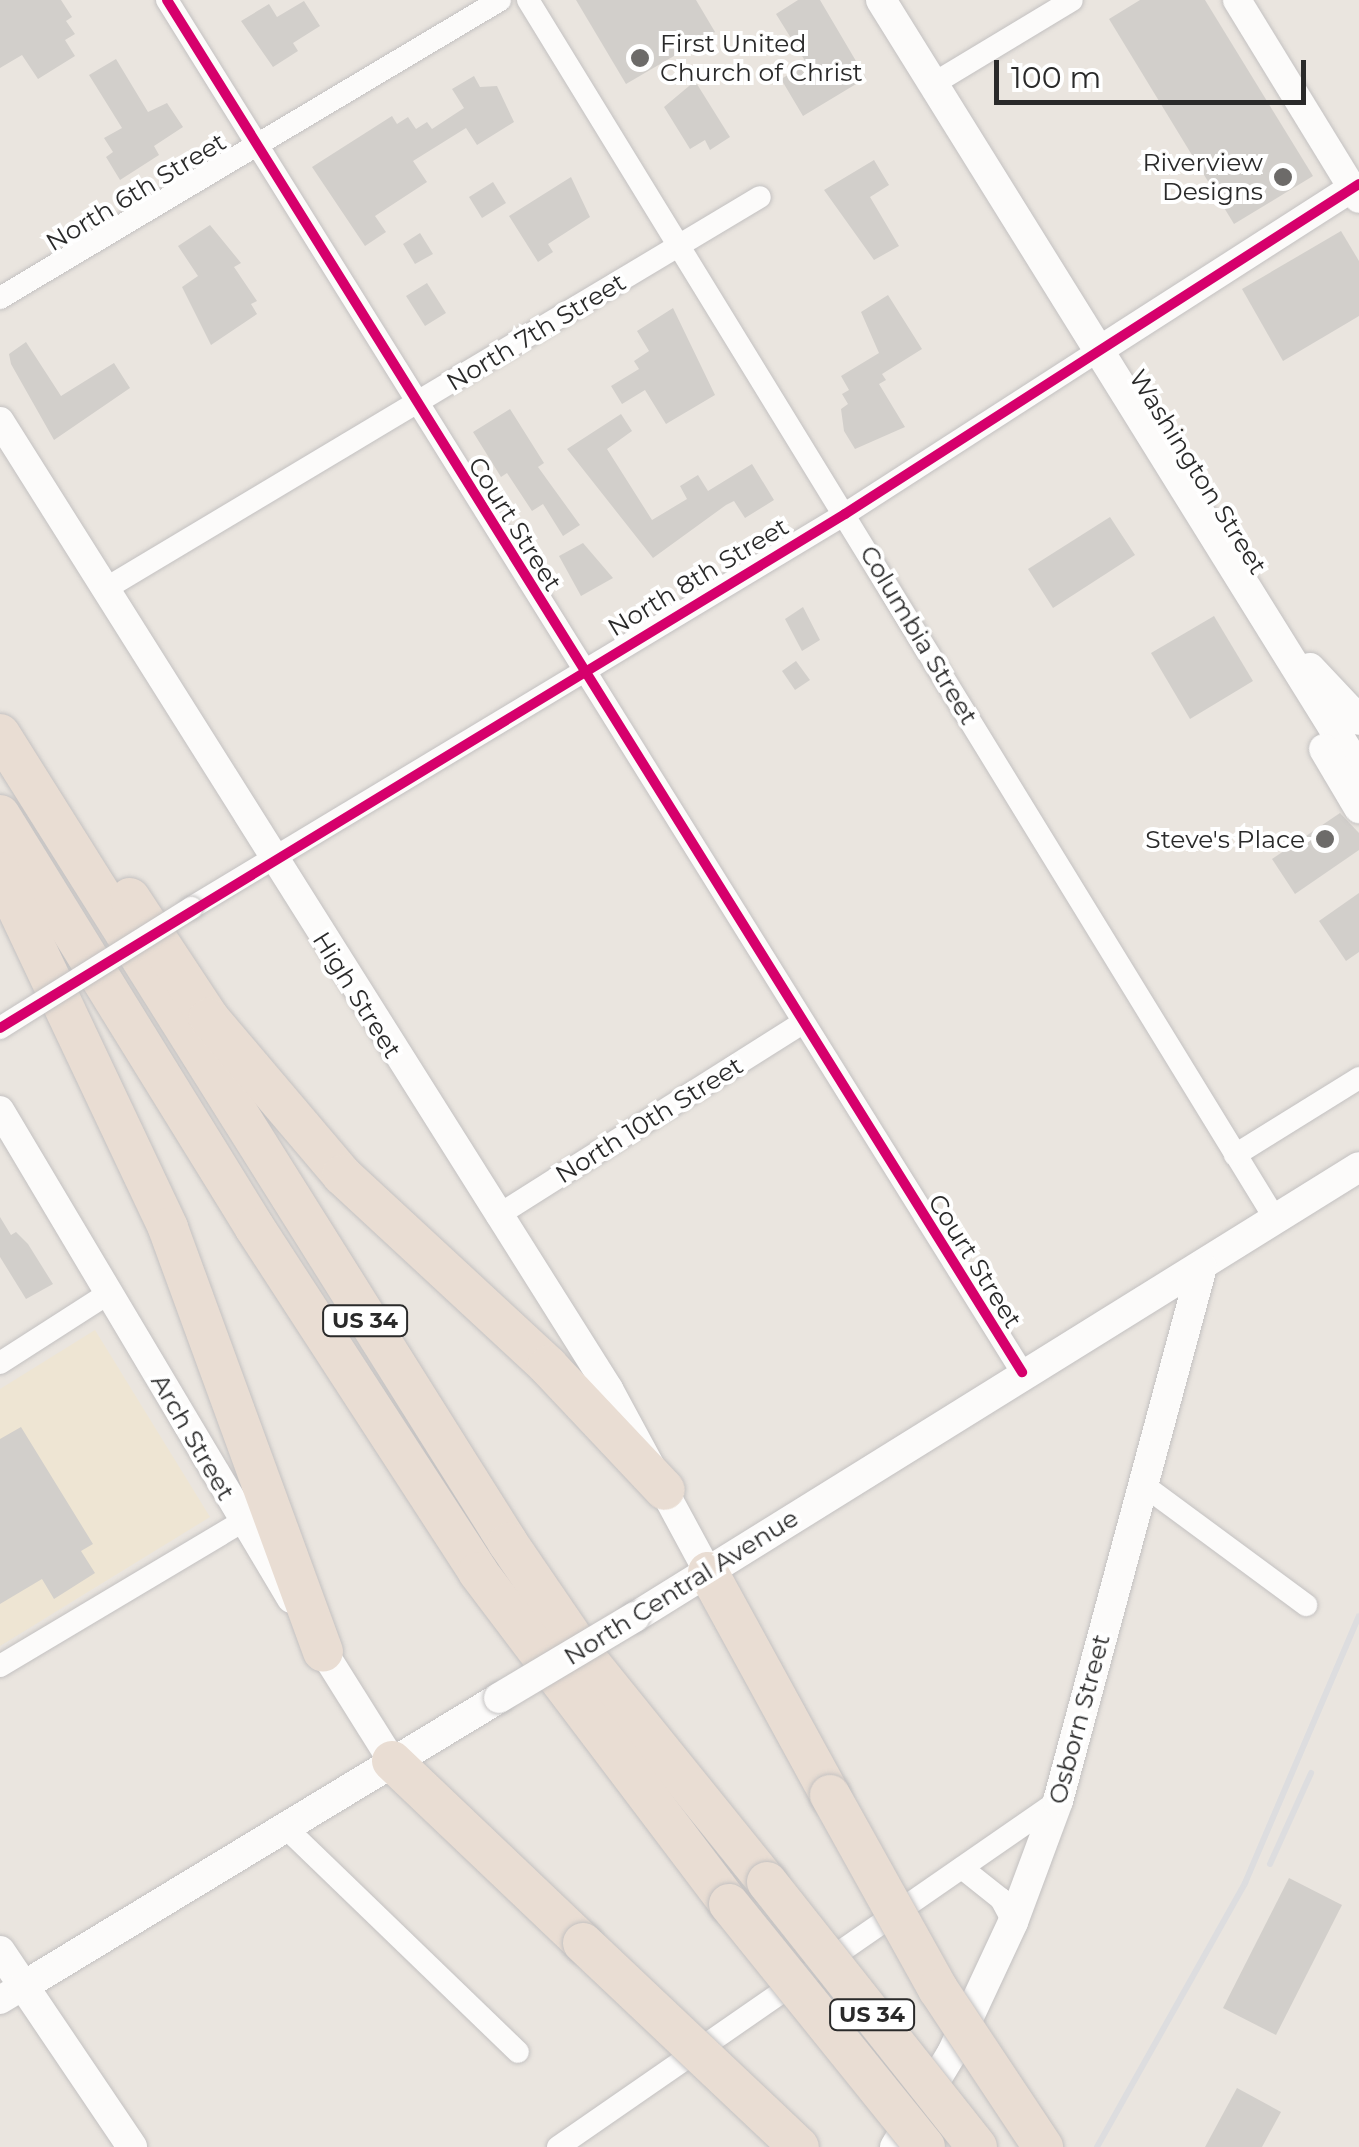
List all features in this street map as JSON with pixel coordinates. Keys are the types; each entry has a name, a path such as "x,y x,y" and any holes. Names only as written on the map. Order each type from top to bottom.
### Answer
{"highway":[{"path":"0,710 209,1018 271,1094 342,1175 548,1366 664,1490"},
{"name":"US 34","path":"0,734 508,1543 588,1658 977,2147"},
{"name":"US 34","path":"0,815 456,1540 585,1721 926,2147"},
{"path":"0,872 168,1228 323,1651"},
{"path":"708,1572 929,1974 1043,2147"},
{"path":"392,1761 799,2147"}],"main road":[{"name":"Washington Street","path":"881,0 1359,769"},
{"path":"1284,645 1359,720"},
{"path":"1284,645 1307,720 1359,808"},
{"name":"North Central Avenue","path":"11,1994 708,1572 1022,1372 1202,1267 1359,1167"},
{"name":"Osborn Street","path":"895,2147 952,2052 1014,1922 1058,1801 1202,1267"},
{"path":"0,1950 11,1994 132,2147"}],"street":[{"name":"Court Street","path":"166,0 801,1024 1022,1372"},
{"name":"North 6th Street","path":"0,298 500,0"},
{"name":"Columbia Street","path":"528,0 1276,1220"},
{"path":"933,84 1072,0"},
{"path":"1237,0 1357,190"},
{"name":"North 8th Street","path":"0,1028 581,670 845,514 1357,190"},
{"name":"North 7th Street","path":"106,589 760,197"},
{"name":"High Street","path":"0,421 272,860 609,1389 708,1572"},
{"name":"North 10th Street","path":"498,1216 801,1024"},
{"path":"1235,1154 1359,1078"},
{"name":"Arch Street","path":"0,1110 243,1521 392,1761"},
{"path":"0,1363 109,1294"},
{"path":"1142,1484 1306,1605"},
{"path":"0,1666 243,1521"},
{"path":"558,2147 1058,1801"},
{"path":"284,1826 518,2052"},
{"path":"962,1868 1000,1899 1014,1922"}],"shaded area":[{"path":"95,1330 210,1517 0,1646 0,1389"}],"building":[{"path":"0,0 61,0 72,17 66,21 75,34 65,40 75,56 38,79 22,55 0,68"},
{"name":"First United Church of Christ","path":"576,0 696,0 715,32 626,84"},
{"path":"798,0 820,0 866,78 803,116 781,79 807,64 776,14"},
{"path":"1140,0 1205,0 1313,176 1234,224 1109,19"},
{"path":"304,1 320,26 293,43 298,51 273,67 241,21 269,4 277,17"},
{"path":"116,59 148,112 167,103 183,127 154,146 159,155 120,180 106,157 113,152 104,138 122,128 89,75"},
{"path":"474,76 480,87 497,86 514,122 477,145 466,128 413,161 427,182 375,216 386,232 365,246 312,167 392,116 397,124 408,117 416,129 427,122 432,129 464,108 452,89"},
{"path":"695,81 730,137 710,150 705,140 690,149 664,107"},
{"path":"874,160 889,185 870,197 899,246 874,260 824,190"},
{"path":"571,177 590,217 548,244 553,252 538,262 509,216"},
{"path":"493,182 506,203 482,218 469,197"},
{"path":"210,225 241,263 234,267 257,301 251,304 257,314 211,345 182,287 198,276 178,246"},
{"path":"1341,231 1359,261 1359,316 1283,361 1242,289"},
{"path":"420,233 433,254 415,264 403,244"},
{"path":"427,283 446,313 425,326 406,296"},
{"path":"888,295 922,349 882,374 886,380 879,384 905,427 855,449 844,431 841,409 848,404 842,394 849,390 841,376 879,353 861,312"},
{"path":"673,308 715,395 666,424 645,390 622,404 611,386 639,369 634,361 649,351 637,331"},
{"path":"26,342 61,396 114,363 130,388 54,440 11,364 9,354"},
{"path":"510,409 544,463 538,467 580,525 563,536 543,504 532,511 507,473 501,477 473,432"},
{"path":"621,414 632,431 607,449 652,520 687,499 680,486 698,475 708,491 752,464 774,500 745,518 734,501 653,558 567,449"},
{"path":"1110,517 1135,555 1053,608 1028,569"},
{"path":"583,543 613,578 581,596 559,556"},
{"path":"803,607 820,640 802,651 785,619"},
{"path":"1214,616 1253,681 1190,719 1151,653"},
{"path":"796,661 810,680 795,690 782,671"},
{"path":"1340,813 1359,833 1359,850 1295,894 1272,859"},
{"path":"1359,893 1359,952 1346,961 1319,921"},
{"path":"0,1217 11,1235 16,1232 28,1244 53,1284 26,1299 0,1257"},
{"path":"21,1427 93,1544 81,1551 95,1573 54,1599 42,1579 0,1604 0,1439"},
{"path":"1289,1878 1342,1905 1276,2035 1223,2008"},
{"path":"1237,2088 1281,2112 1262,2147 1205,2147"}],"railway":[{"path":"1097,2147 1245,1883 1359,1616"},
{"path":"1270,1864 1311,1773"}],"cycle path":[{"path":"167,0 1022,1372"},
{"path":"0,1028 845,514 1359,184"}],"place":[{"name":"First United Church of Christ","path":"640,58"},
{"name":"Riverview Designs","path":"1283,177"},
{"name":"Steve's Place","path":"1325,839"}]}
